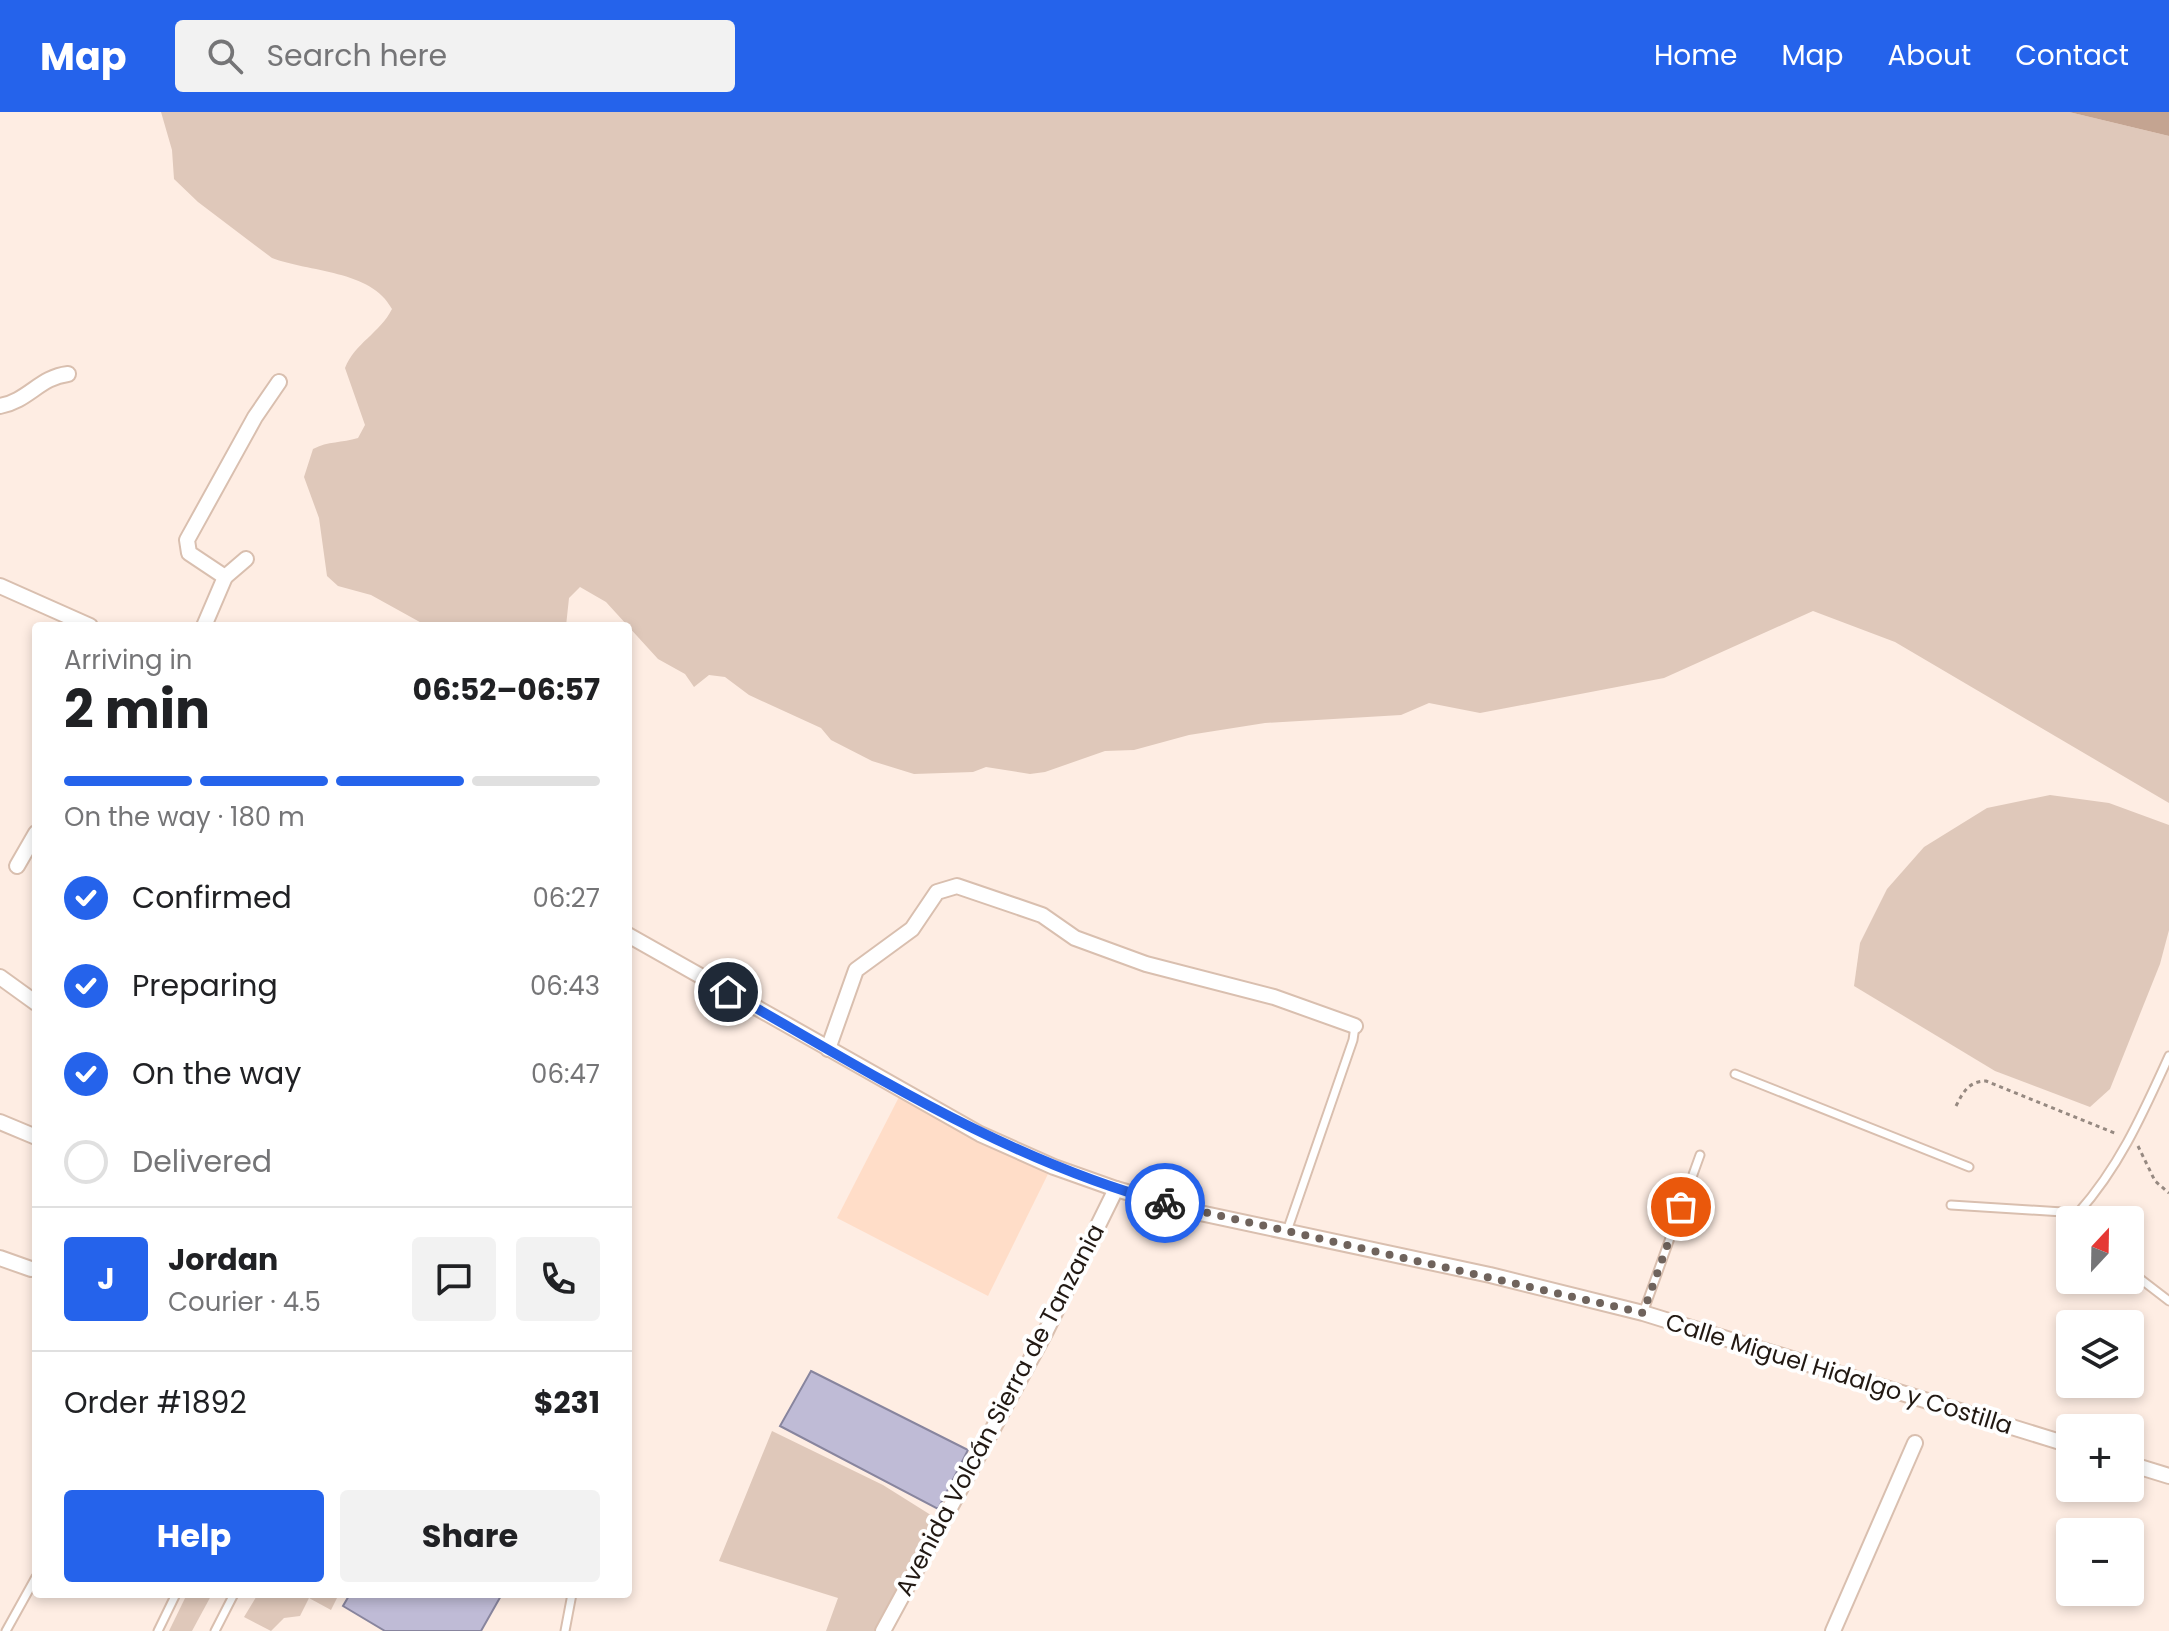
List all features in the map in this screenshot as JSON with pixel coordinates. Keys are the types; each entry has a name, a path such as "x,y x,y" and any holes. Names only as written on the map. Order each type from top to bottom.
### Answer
{"street":[{"path":"0,406 23,399 46,379 68,374"},
{"path":"225,577 189,553 187,540 255,417 279,382"},
{"path":"206,622 225,577 246,559"},
{"path":"0,586 81,622"},
{"path":"17,866 32,840"},
{"path":"828,1049 856,970 912,929 937,892 957,886 1042,915 1075,938 1146,964 1274,997 1355,1026"},
{"name":"Calle Miguel Hidalgo y Costilla","path":"632,937 980,1134 1054,1167 1116,1189 1200,1213 1643,1313 2056,1441"},
{"path":"0,977 32,1000"},
{"path":"0,1122 32,1135"},
{"name":"Avenida Volcán Sierra de Tanzania","path":"883,1631 1045,1333 1116,1189"},
{"path":"0,1258 31,1269"},
{"path":"1833,1631 1915,1443"},
{"path":"2144,1468 2169,1476"}],"lane":[{"path":"1287,1231 1353,1040 1355,1026"},
{"path":"2088,1206 2131,1140 2169,1056"},
{"path":"1735,1074 1969,1167"},
{"path":"1643,1313 1700,1155"},
{"path":"1951,1205 2056,1214"},
{"path":"2144,1282 2169,1301"},
{"path":"6,1631 32,1584"},
{"path":"158,1631 174,1598"},
{"path":"215,1631 232,1598"},
{"path":"565,1631 571,1598"}],"path":[{"path":"1956,1106 1965,1089 1978,1081 1986,1081 2131,1140 2143,1152 2155,1181 2169,1193"}],"shaded area":[{"path":"161,112 2069,112 2169,136 2169,803 1895,642 1813,611 1664,678 1480,713 1429,703 1401,715 1265,723 1189,735 1134,750 1105,751 1045,772 1030,774 986,767 973,772 914,774 872,761 831,740 821,728 749,695 725,677 709,675 694,687 685,674 658,659 632,630 632,622 624,622 606,602 580,587 569,598 566,622 420,622 371,595 338,586 327,576 319,518 304,477 313,449 358,438 365,425 345,368 349,359 392,309 383,296 355,279 272,258 198,202 174,179 172,150"},
{"path":"2069,112 2169,112 2169,136"},
{"path":"2050,795 2109,803 2169,825 2169,930 2160,964 2110,1089 2090,1107 1995,1071 1854,986 1860,943 1887,889 1924,847 1987,808"},
{"path":"900,1095 1048,1174 988,1296 837,1218"},
{"path":"772,1431 883,1485 934,1517 878,1631 826,1631 838,1598 719,1561"},
{"path":"185,1598 210,1598 192,1631 169,1631"},
{"path":"256,1598 309,1598 300,1616 284,1618 271,1631 244,1617"},
{"path":"309,1598 337,1598 331,1610"}],"building":[{"path":"811,1371 968,1450 938,1509 780,1426"},
{"path":"348,1598 500,1598 481,1631 385,1631 343,1606"}],"way so far":[{"path":"1165,1203 1490,1275 1643,1313 1681,1207"}],"route":[{"path":"728,992 980,1134 1054,1167 1165,1203"}]}
